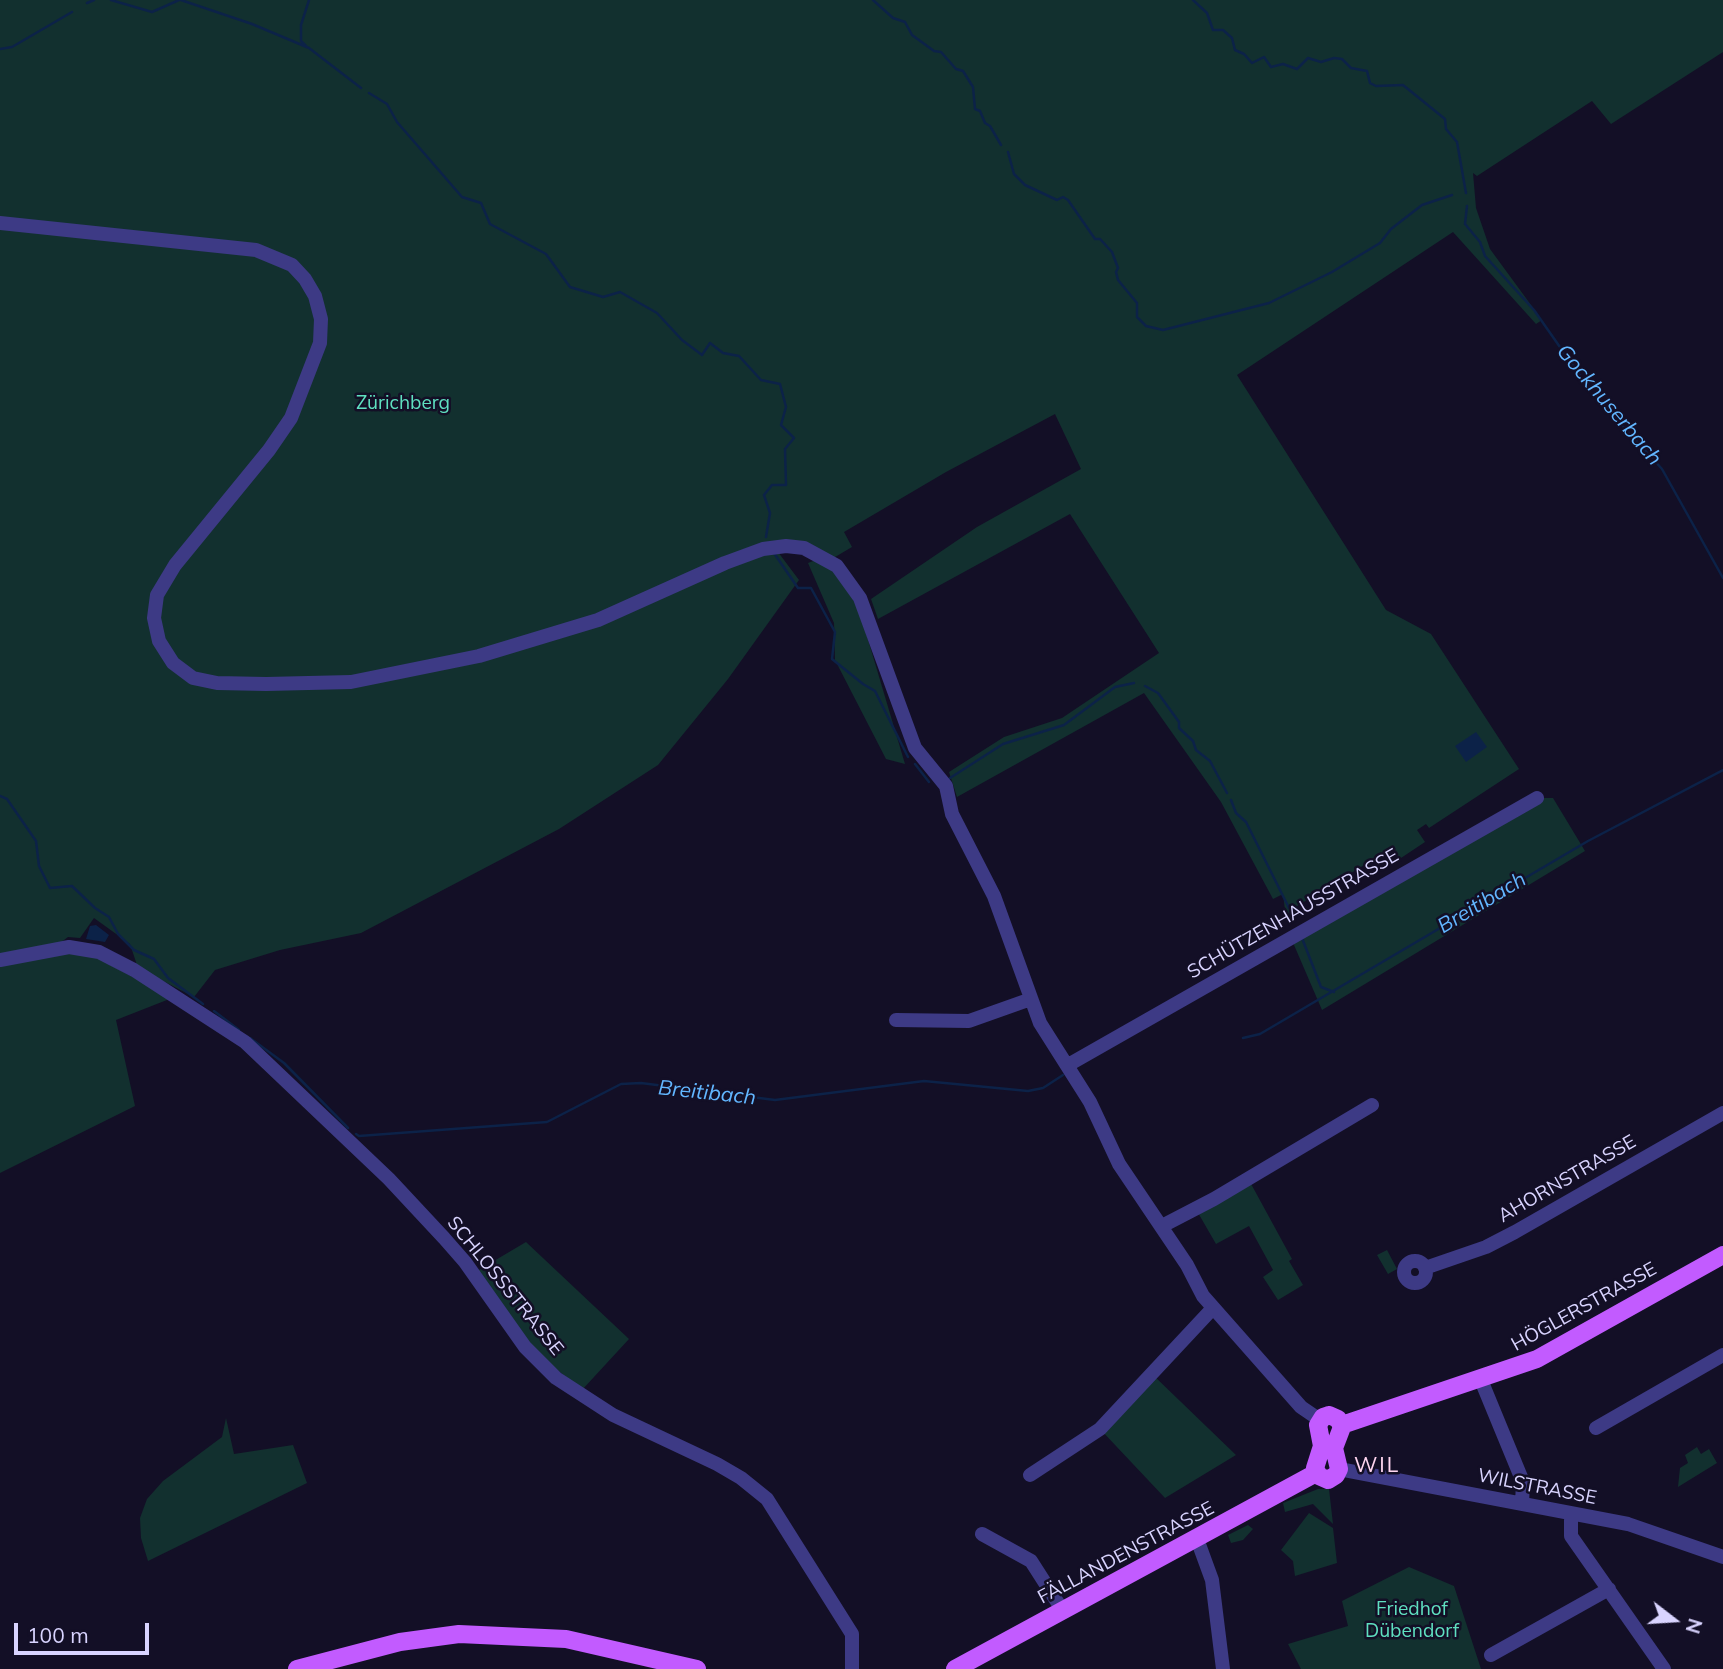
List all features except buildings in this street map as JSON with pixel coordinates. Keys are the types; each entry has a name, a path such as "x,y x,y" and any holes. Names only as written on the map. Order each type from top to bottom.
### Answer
{"main road":[{"name":"HÖGLERSTRASSE","path":"1342,1425 1481,1380 1548,1354 1723,1255"},
{"path":"1316,1473 1315,1465 1322,1446 1317,1429 1320,1420 1332,1416 1342,1425 1334,1448 1339,1469"},
{"name":"FÄLLANDENSTRASSE","path":"955,1669 1316,1473 1328,1479 1336,1475 1339,1469"},
{"path":"297,1669 400,1642 459,1634 508,1634 566,1639 696,1669"}],"street":[{"path":"0,223 262,252 296,268 315,296 320,319 320,343 291,418 269,450 175,565 157,595 154,610 156,633 163,650 178,669 193,678 217,682 351,682 479,656 598,620 725,563 763,549 786,546 813,551 837,566 855,587 908,734 915,748 946,786 952,814 994,896 1031,999 1049,1038 1068,1065 1128,1181 1162,1226 1213,1308 1300,1407 1320,1420"},
{"name":"SCHÜTZENHAUSSTRASSE","path":"1068,1065 1537,798"},
{"name":"SCHLOSSSTRASSE","path":"0,960 69,947 99,952 134,970 246,1042 388,1179 444,1238 465,1262 525,1347 556,1378 613,1415 717,1464 767,1500 852,1634 852,1669"},
{"path":"896,1020 969,1021 1031,999"},
{"path":"1162,1226 1214,1199 1371,1105"},
{"name":"AHORNSTRASSE","path":"1425,1268 1486,1247 1515,1232 1723,1112"},
{"path":"1030,1475 1100,1429 1213,1308"},
{"path":"1596,1428 1723,1355"},
{"path":"1481,1380 1524,1482 1522,1504"},
{"name":"WILSTRASSE","path":"1339,1469 1652,1531 1723,1557"},
{"path":"1571,1513 1571,1536 1664,1669"},
{"path":"982,1534 1031,1561 1063,1611"},
{"path":"1197,1539 1212,1580 1223,1669"},
{"path":"1491,1655 1609,1589"}],"green space":[{"name":"Zürichberg","path":"0,0 1723,0 1723,52 1611,124 1592,101 1477,176 1473,173 1476,208 1490,249 1542,320 1536,324 1453,232 1237,375 1386,610 1431,634 1519,769 1429,828 1426,824 1417,830 1425,842 1398,860 1392,852 1369,862 1294,908 1286,918 1283,894 1273,899 1221,802 1144,693 957,797 949,772 1004,737 1062,718 1159,653 1070,514 878,619 871,599 977,527 1081,469 1055,414 946,472 844,532 852,547 830,560 842,576 861,616 905,764 886,759 835,660 834,623 808,563 821,558 795,551 778,552 799,580 728,679 658,765 559,829 361,933 280,950 215,970 194,997 138,968 130,944 94,918 80,938 68,937 60,943 0,954"},
{"path":"1537,798 1553,798 1585,851 1322,1010 1291,938"},
{"path":"51,953 90,954 172,998 116,1020 135,1106 0,1173 0,963"},
{"path":"1250,1182 1292,1259 1289,1261 1303,1285 1278,1300 1263,1277 1273,1270 1249,1226 1216,1244 1197,1211"},
{"path":"526,1242 629,1339 582,1390 534,1351 477,1271"},
{"path":"1387,1250 1397,1269 1388,1274 1377,1255"},
{"path":"1152,1374 1236,1455 1165,1498 1100,1429"},
{"path":"226,1418 234,1454 293,1445 307,1483 148,1561 141,1538 140,1518 147,1499 163,1481 222,1437"},
{"path":"1697,1447 1701,1454 1709,1449 1717,1463 1678,1487 1680,1468 1688,1463 1685,1455"},
{"path":"1318,1489 1329,1489 1333,1524 1313,1504 1285,1512 1283,1503"},
{"path":"1309,1513 1333,1528 1337,1563 1295,1576 1293,1561 1281,1550"},
{"path":"1248,1525 1253,1529 1243,1540 1231,1543 1228,1535"},
{"name":"Friedhof Dübendorf","path":"1409,1567 1454,1586 1481,1669 1301,1669 1288,1644 1348,1626 1342,1601"}],"water":[{"path":"1476,732 1487,747 1466,762 1455,746"},
{"path":"96,925 109,935 105,942 86,939 90,926"}],"waterway":[{"path":"87,3 94,0"},
{"path":"111,0 152,12 179,0"},
{"path":"181,0 252,24 309,48 361,88"},
{"path":"306,46 301,41 301,25 309,0"},
{"path":"873,0 893,18 905,22 912,35 934,51 941,52 956,69 963,71 973,87 975,109 980,111 1001,145"},
{"name":"Gockhuserbach","path":"1193,0 1207,13 1213,30 1223,30 1232,38 1235,50 1244,54 1252,63 1264,57 1271,67 1283,64 1297,69 1308,58 1321,62 1334,58 1342,59 1351,68 1367,71 1370,83 1376,86 1403,85 1445,119 1446,129 1457,142 1466,193"},
{"path":"0,49 12,47 72,12"},
{"path":"369,93 387,104 397,122 462,197 481,203 490,224 546,254 570,287 603,297 620,292 657,313 682,340 702,355 710,343 723,353 739,356 761,380 780,384 786,407 781,425 794,438 785,449 786,485 772,485 764,495 770,513 766,537"},
{"path":"1008,152 1014,174 1025,185 1057,200 1063,197 1068,200 1095,239 1100,239 1112,252 1118,268 1118,280 1137,303 1137,317 1146,326 1163,330 1269,303 1332,272 1380,243 1391,229 1422,205 1452,195"},
{"name":"Gockhuserbach","path":"1467,206 1465,224 1480,242 1485,256 1534,310 1590,390"},
{"name":"Gockhuserbach","path":"1599,400 1662,469 1723,578"},
{"path":"774,553 798,588 811,588 835,632 832,659 875,691 908,757"},
{"path":"950,778 1003,744 1064,725 1115,687 1134,683"},
{"path":"1145,686 1158,693 1179,722 1179,728 1193,741 1196,750 1210,761 1227,793"},
{"path":"915,764 929,782"},
{"name":"Breitibach","path":"1243,1038 1260,1034 1588,841 1723,770"},
{"path":"0,796 7,799 36,841 39,866 50,888 72,886 109,917 118,934 134,950 154,959 168,978 203,1004"},
{"path":"1231,800 1236,813 1246,822 1289,908"},
{"path":"1302,938 1321,987 1334,992"},
{"name":"Breitibach","path":"214,1011 239,1030"},
{"name":"Breitibach","path":"250,1038 284,1063 348,1128"},
{"name":"Breitibach","path":"356,1134 359,1136 547,1122 621,1084 641,1083 775,1100 924,1081 1028,1091 1043,1088 1063,1075"}],"district":[{"name":"WIL","path":"1377,1466"}]}
